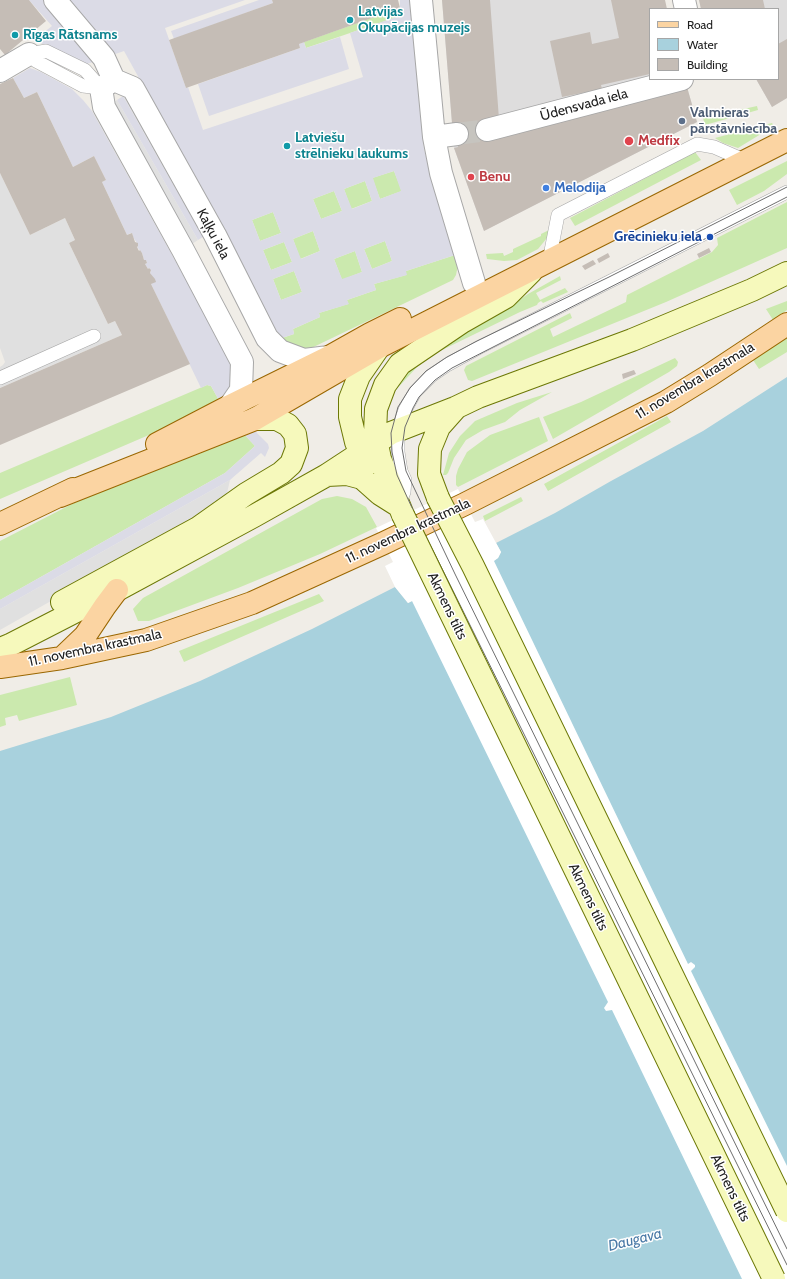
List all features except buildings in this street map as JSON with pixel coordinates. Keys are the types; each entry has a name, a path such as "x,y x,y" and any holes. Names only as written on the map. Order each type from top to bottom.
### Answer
{"main road":[{"name":"11. novembra krastmala","path":"60,496 256,419 379,347 787,140"},
{"name":"11. novembra krastmala","path":"0,524 60,496 230,406 329,357 370,334 474,283 504,270 544,263"},
{"name":"11. novembra krastmala","path":"369,448 374,434 376,409 385,385 400,364 462,322 506,297 544,263"},
{"name":"11. novembra krastmala","path":"0,649 117,590 327,475 391,433 456,408 478,397 632,340 752,290 787,273"},
{"name":"11. novembra krastmala","path":"0,667 62,658 146,640 252,603 384,543 666,402 787,324"},
{"path":"379,347 358,376 350,399 350,417 356,442 369,448 380,494"},
{"name":"11. novembra krastmala","path":"456,408 439,427 430,449 429,474 438,498 787,1211"},
{"path":"0,640 13,629 198,528 292,464 297,448 295,434 288,424 277,418 256,419"},
{"name":"11. novembra krastmala","path":"369,448 380,459 401,510"},
{"name":"11. novembra krastmala","path":"327,475 347,474 362,478 401,510"},
{"name":"Akmens tilts","path":"401,510 774,1279"},
{"path":"62,658 85,636 117,590"}],"street":[{"path":"55,0 104,58 108,84 104,107 183,250 242,362 241,390 230,406"},
{"path":"421,0 434,138 441,173 474,283"},
{"path":"0,71 29,54"},
{"name":"Ūdensvada iela","path":"487,130 678,80"},
{"name":"Kaļķu iela","path":"108,84 133,88 214,235 267,338 280,351 304,360 329,357"},
{"path":"434,138 457,134"}],"lane":[{"path":"29,54 36,61 83,86 108,84"},
{"path":"544,263 558,215 690,147 697,144 714,148 746,161"},
{"path":"401,510 405,480 401,471 398,452 398,430 404,410 415,392 431,376 447,365 478,348 787,192"},
{"path":"0,378 94,336"}],"shaded area":[{"path":"29,0 245,0 165,28 186,88 188,87 203,130 363,77 350,33 396,17 394,10 400,8 400,0 411,0 424,149 440,208 455,255 406,271 407,275 374,284 376,290 347,300 349,304 319,313 320,317 293,329 294,334 279,339 223,230 124,51 87,64 34,40 52,26","holes":["394,171 401,191 380,199 373,178","365,181 372,201 352,209 344,189","334,191 342,211 321,219 313,199","273,212 281,233 260,241 252,220","313,231 320,251 301,259 293,239","385,241 392,261 372,269 364,249","284,242 292,262 271,270 263,250","355,251 362,272 342,279 334,259","294,271 302,292 281,300 273,279"]},
{"path":"259,0 272,0 273,3 174,39 171,31"},
{"path":"442,0 665,0 649,8 649,80 687,87 697,122 484,231 454,148"},
{"path":"699,0 787,0 787,98 772,107 757,80 779,80 779,8 701,8"},
{"path":"340,37 349,69 209,116 198,84 300,48 299,44 304,42 306,48"},
{"path":"30,68 41,72 72,89 92,111 230,359 234,386 221,404 211,386 207,385 201,388 151,284 153,278 150,273 151,271 145,264 147,263 146,260 144,260 142,253 137,247 137,243 133,235 131,233 127,235 102,182 106,180 94,156 73,167 37,92 24,98 13,78"},
{"path":"129,93 209,233 203,237 123,96"},
{"path":"123,96 203,237 198,240 117,100"},
{"path":"117,100 198,240 192,244 111,103"},
{"path":"0,173 30,235 65,218 75,240 69,243 108,324 115,321 122,335 0,388 0,367 5,362 0,348"},
{"path":"252,428 268,444 269,448 265,457 261,453 230,480 0,609 0,600 225,473 255,446 242,432"},
{"path":"230,480 225,502 0,630 0,609"}],"green space":[{"path":"394,10 397,17 306,48 304,42"},
{"path":"757,106 758,110 705,125 703,118"},
{"path":"772,123 774,126 738,148 723,143 715,138"},
{"path":"695,152 701,160 575,226 570,218"},
{"path":"787,161 787,174 764,191 737,205 729,190"},
{"path":"394,171 402,191 380,199 372,178"},
{"path":"365,181 372,201 351,209 344,189"},
{"path":"334,191 342,211 321,219 313,199"},
{"path":"787,202 787,248 666,302 472,381 468,380 464,370 466,366 570,313 572,318 550,329 553,337 626,302 627,295 712,252 718,245 717,238"},
{"path":"273,212 281,233 260,241 252,220"},
{"path":"549,230 547,238 538,249 517,260 504,261 487,259 486,254 503,253 504,256 513,252 513,249 541,236 541,234"},
{"path":"313,231 320,251 300,259 293,239"},
{"path":"385,241 392,261 372,269 364,249"},
{"path":"284,242 292,262 271,270 263,250"},
{"path":"355,251 362,272 342,280 334,259"},
{"path":"455,255 458,265 456,275 453,280 303,352 279,339 294,334 293,329 320,317 319,313 348,304 347,300 376,290 374,284 406,275 406,271"},
{"path":"294,271 302,292 281,300 273,279"},
{"path":"560,276 561,280 536,293 540,300 565,288 568,292 543,303 541,301 537,305 438,352 417,367 394,392 401,375 470,330 496,316 528,294"},
{"path":"787,301 787,310 773,320 766,309"},
{"path":"787,332 787,352 759,369 751,357"},
{"path":"675,358 678,362 677,366 669,372 553,439 543,417 581,402"},
{"path":"207,385 211,386 221,404 0,499 0,473"},
{"path":"552,392 520,410 505,422 483,430 466,440 454,458 448,473 443,475 449,453 460,436 475,421 517,403"},
{"path":"667,416 671,422 548,491 544,484"},
{"path":"539,417 548,441 458,487 456,485 458,469 467,452 490,435"},
{"path":"242,432 255,446 225,473 0,600 0,541 74,503"},
{"path":"337,496 352,499 366,507 377,527 320,554 238,588 149,621 138,621 133,609 143,598 322,499"},
{"path":"521,497 523,501 485,521 483,516"},
{"path":"319,594 324,601 184,662 179,651"},
{"path":"70,677 77,705 19,721 17,715 5,718 6,725 0,727 0,695"}],"water":[{"name":"Daugava","path":"787,377 787,1279 0,1279 0,751 111,717 200,681 312,629 395,587 408,603 498,558 501,552 496,543 555,513 703,431"}],"pier":[{"path":"458,489 475,522 483,519 501,552 498,558 494,561 688,964 691,962 695,965 691,971 787,1166 787,1279 742,1279 612,1010 606,1011 604,1008 608,1002 412,601 408,603 395,587 385,566 393,562 376,528"}],"tunnel":[{"path":"457,134 487,130"}],"tram line":[{"path":"787,187 447,357 426,371 410,388 398,407 391,433 392,452 397,475 413,510 787,1265"},
{"path":"787,197 452,368 435,380 419,397 405,427 402,448 406,471 455,574 787,1249"}],"place":[{"name":"Latvijas Okupācijas muzejs","path":"350,20"},
{"name":"Rīgas Rātsnams","path":"15,35"},
{"name":"Valmieras pārstāvniecība","path":"682,121"},
{"name":"Medfix","path":"629,141"},
{"name":"Latviešu strēlnieku laukums","path":"287,146"},
{"name":"Benu","path":"471,177"},
{"name":"Melodija","path":"546,188"},
{"name":"Grēcinieku iela","path":"710,237"}]}
